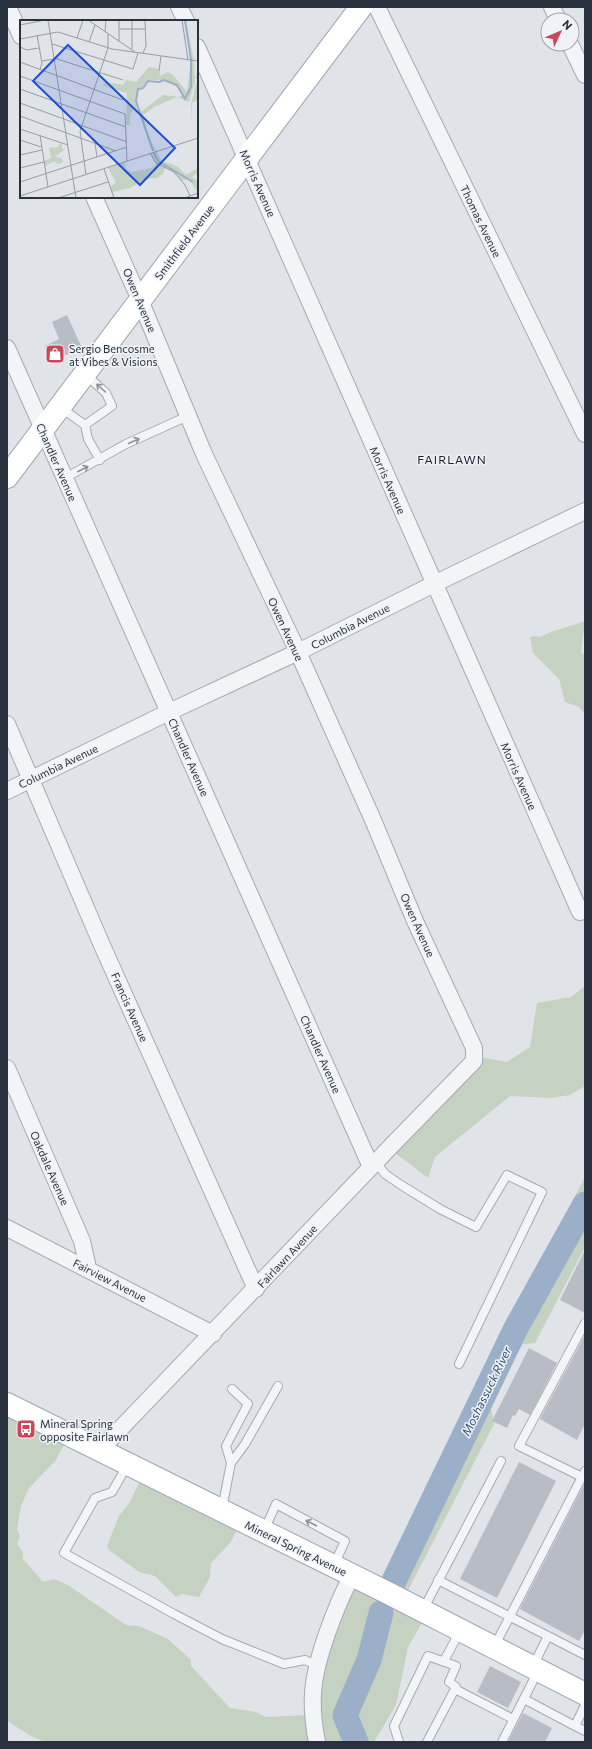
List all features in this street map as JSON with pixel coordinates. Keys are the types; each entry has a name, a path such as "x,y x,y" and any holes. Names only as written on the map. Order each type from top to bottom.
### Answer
{"main road":[{"name":"Smithfield Avenue","path":"7,476 361,7"},
{"name":"Mineral Spring Avenue","path":"7,1404 422,1610 585,1694"}],"street":[{"path":"8,7 20,34"},
{"path":"179,7 186,20"},
{"name":"Thomas Avenue","path":"377,7 585,434"},
{"name":"Morris Avenue","path":"198,49 580,912"},
{"path":"574,52 585,74"},
{"name":"Owen Avenue","path":"94,198 140,300 204,454 298,652 415,921 474,1048 474,1061"},
{"name":"Chandler Avenue","path":"7,348 373,1164"},
{"name":"Columbia Avenue","path":"7,791 169,712 298,652 585,511"},
{"name":"Francis Avenue","path":"7,724 32,779 101,943 256,1289"},
{"name":"Fairlawn Avenue","path":"100,1450 256,1289 373,1164 474,1061"},
{"name":"Oakdale Avenue","path":"7,1068 82,1241 88,1268"},
{"name":"Fairview Avenue","path":"7,1228 88,1268 213,1334"},
{"path":"317,1742 313,1709 313,1693 318,1666 341,1596 342,1570"}],"lane":[{"path":"85,373 106,393 112,406 86,425"},
{"path":"60,407 86,425 88,439 100,460"},
{"path":"65,478 100,460 126,444 188,416"},
{"path":"373,1164 401,1185 440,1209 476,1227 507,1175 542,1192 459,1364"},
{"path":"494,1647 584,1474 519,1446 585,1323"},
{"path":"222,1512 231,1463 278,1386"},
{"path":"231,1463 226,1446 248,1404 232,1389"},
{"path":"422,1610 501,1461"},
{"path":"128,1464 112,1492 95,1498 64,1553 222,1639 284,1664 305,1660 318,1666"},
{"path":"263,1532 276,1504 346,1541 342,1570"},
{"path":"438,1580 585,1655"},
{"path":"444,1661 460,1630"},
{"path":"502,1742 524,1699 548,1636"},
{"path":"399,1742 394,1726 428,1656 456,1666 449,1682 456,1687 455,1689 514,1719"},
{"path":"427,1742 455,1689"},
{"path":"524,1699 585,1731"},
{"path":"575,1726 585,1705"}],"green space":[{"path":"585,621 581,652 585,656 585,714 579,707 565,702 559,679 533,653 530,637 540,637"},
{"path":"585,986 585,1086 570,1095 551,1098 510,1096 435,1157 428,1178 390,1149 474,1056 507,1062 530,1047 537,1003 571,997"},
{"path":"585,1177 585,1247 535,1343 514,1345 488,1392 494,1424 402,1602 425,1618 408,1647 396,1705 374,1742 45,1742 31,1736 7,1721 7,1402 69,1435 56,1460 29,1488 21,1506 17,1529 20,1536 17,1544 23,1552 23,1559 43,1582 54,1579 68,1585 126,1625 139,1626 168,1639 191,1660 191,1666 230,1708 256,1712 266,1717 307,1715 346,1583 391,1598 434,1506 429,1499 428,1484 497,1346"},
{"path":"144,1472 240,1525 230,1543 211,1563 210,1577 199,1597 182,1594 176,1597 155,1576 139,1572 109,1550 107,1546 119,1516 130,1502"}],"building":[{"path":"67,315 82,348 52,361 45,346 59,339 52,322"},
{"path":"585,1250 585,1313 560,1300"},
{"path":"585,1335 585,1424 577,1440 540,1419"},
{"path":"529,1348 557,1363 530,1415 519,1409 515,1416 513,1415 507,1428 492,1421"},
{"path":"519,1462 556,1481 497,1598 460,1579"},
{"path":"585,1483 585,1630 579,1641 520,1609"},
{"path":"490,1666 521,1682 508,1708 477,1692"},
{"path":"523,1713 552,1728 545,1742 508,1742"}],"waterway":[{"name":"Moshassuck River","path":"394,1581 516,1328 585,1204"},
{"name":"Moshassuck River","path":"356,1742 345,1715 369,1660 381,1613"}],"place":[{"name":"Sergio Bencosme at Vibes & Visions","path":"55,354"},
{"name":"Mineral Spring opposite Fairlawn","path":"26,1429"}],"district":[{"name":"FAIRLAWN","path":"452,459"}]}
